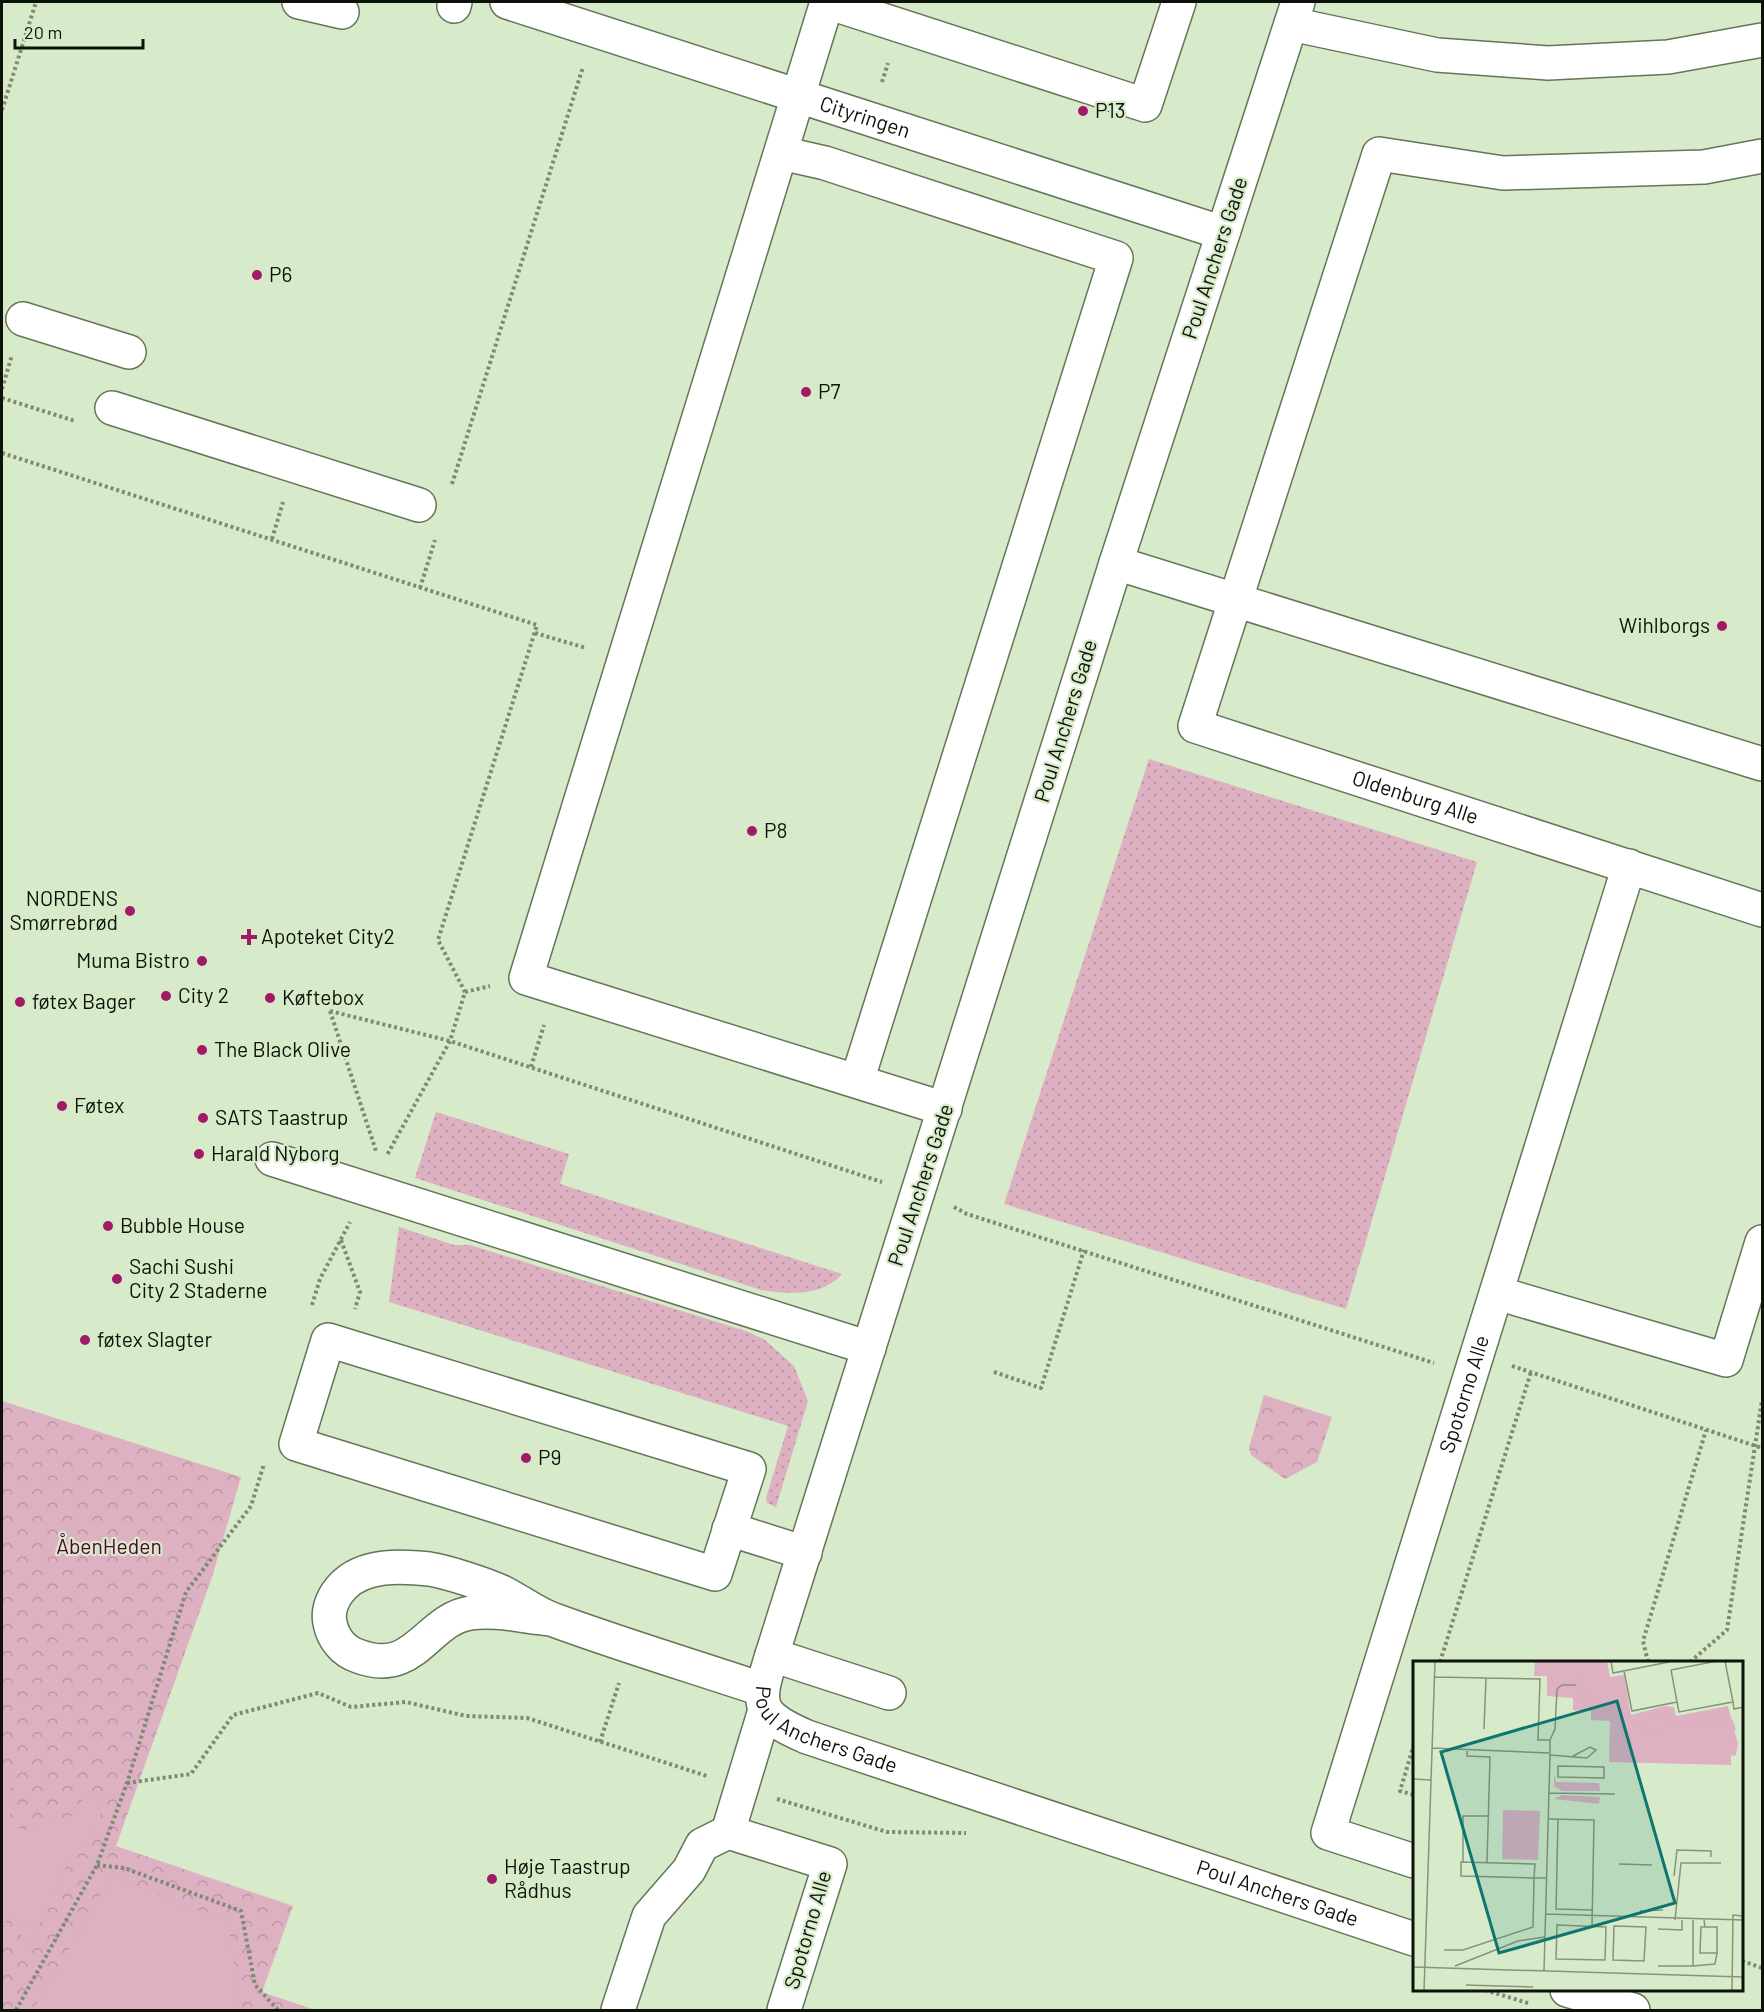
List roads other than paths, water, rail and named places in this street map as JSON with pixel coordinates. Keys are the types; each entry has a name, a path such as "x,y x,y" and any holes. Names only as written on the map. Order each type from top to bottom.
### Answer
{"street":[{"path":"299,2 342,12"},
{"name":"Cityringen","path":"507,2 1223,233"},
{"path":"945,1109 526,978 657,562 827,2 1145,105 1179,2"},
{"path":"1295,13 1437,55 1548,63 1668,57 1762,40"},
{"name":"Poul Anchers Gade","path":"1295,13 1116,563 772,1655 763,1699 783,1727 807,1737 1413,1940"},
{"path":"781,153 825,163 1116,258 857,1081"},
{"path":"1234,600 1379,154 1503,173 1704,167 1762,156"},
{"path":"19,332 129,352"},
{"path":"112,408 428,518"},
{"path":"1116,563 1762,764"},
{"name":"Oldenburg Alle","path":"1234,600 1195,726 1762,910"},
{"name":"Spotorno Alle","path":"1413,1861 1328,1833 1629,866"},
{"path":"272,1159 869,1348"},
{"path":"1497,1293 1726,1360 1762,1242"},
{"path":"328,1340 749,1469 733,1519 716,1574 296,1444 328,1340"},
{"path":"733,1519 808,1542"},
{"path":"551,1619 469,1613 454,1618 403,1657 376,1661 352,1654 345,1649 336,1639 329,1619 334,1598 348,1581 382,1567 430,1569 501,1592 551,1619 630,1646 763,1699 742,1788 728,1832 702,1845 689,1870 649,1916 618,2010"},
{"path":"772,1655 889,1693"},
{"name":"Spotorno Alle","path":"728,1832 830,1864 784,2010"},
{"path":"1555,1998 1633,2010"}],"place":[{"name":"P13","path":"1083,111"},
{"name":"P6","path":"257,275"},
{"name":"P7","path":"806,392"},
{"name":"Wihlborgs","path":"1722,626"},
{"name":"P8","path":"752,831"},
{"name":"NORDENS Smørrebrød","path":"130,911"},
{"name":"Apoteket City2","path":"249,937"},
{"name":"Muma Bistro","path":"202,961"},
{"name":"City 2","path":"166,996"},
{"name":"Køftebox","path":"270,998"},
{"name":"føtex Bager","path":"20,1002"},
{"name":"The Black Olive","path":"202,1050"},
{"name":"Føtex","path":"62,1106"},
{"name":"SATS Taastrup","path":"203,1118"},
{"name":"Harald Nyborg","path":"199,1154"},
{"name":"Bubble House","path":"108,1226"},
{"name":"Sachi Sushi City 2 Staderne","path":"117,1279"},
{"name":"føtex Slagter","path":"85,1340"},
{"name":"P9","path":"526,1458"},
{"name":"Høje Taastrup Rådhus","path":"492,1879"}],"park label":[{"name":"ÅbenHeden","path":"109,1547"}]}
